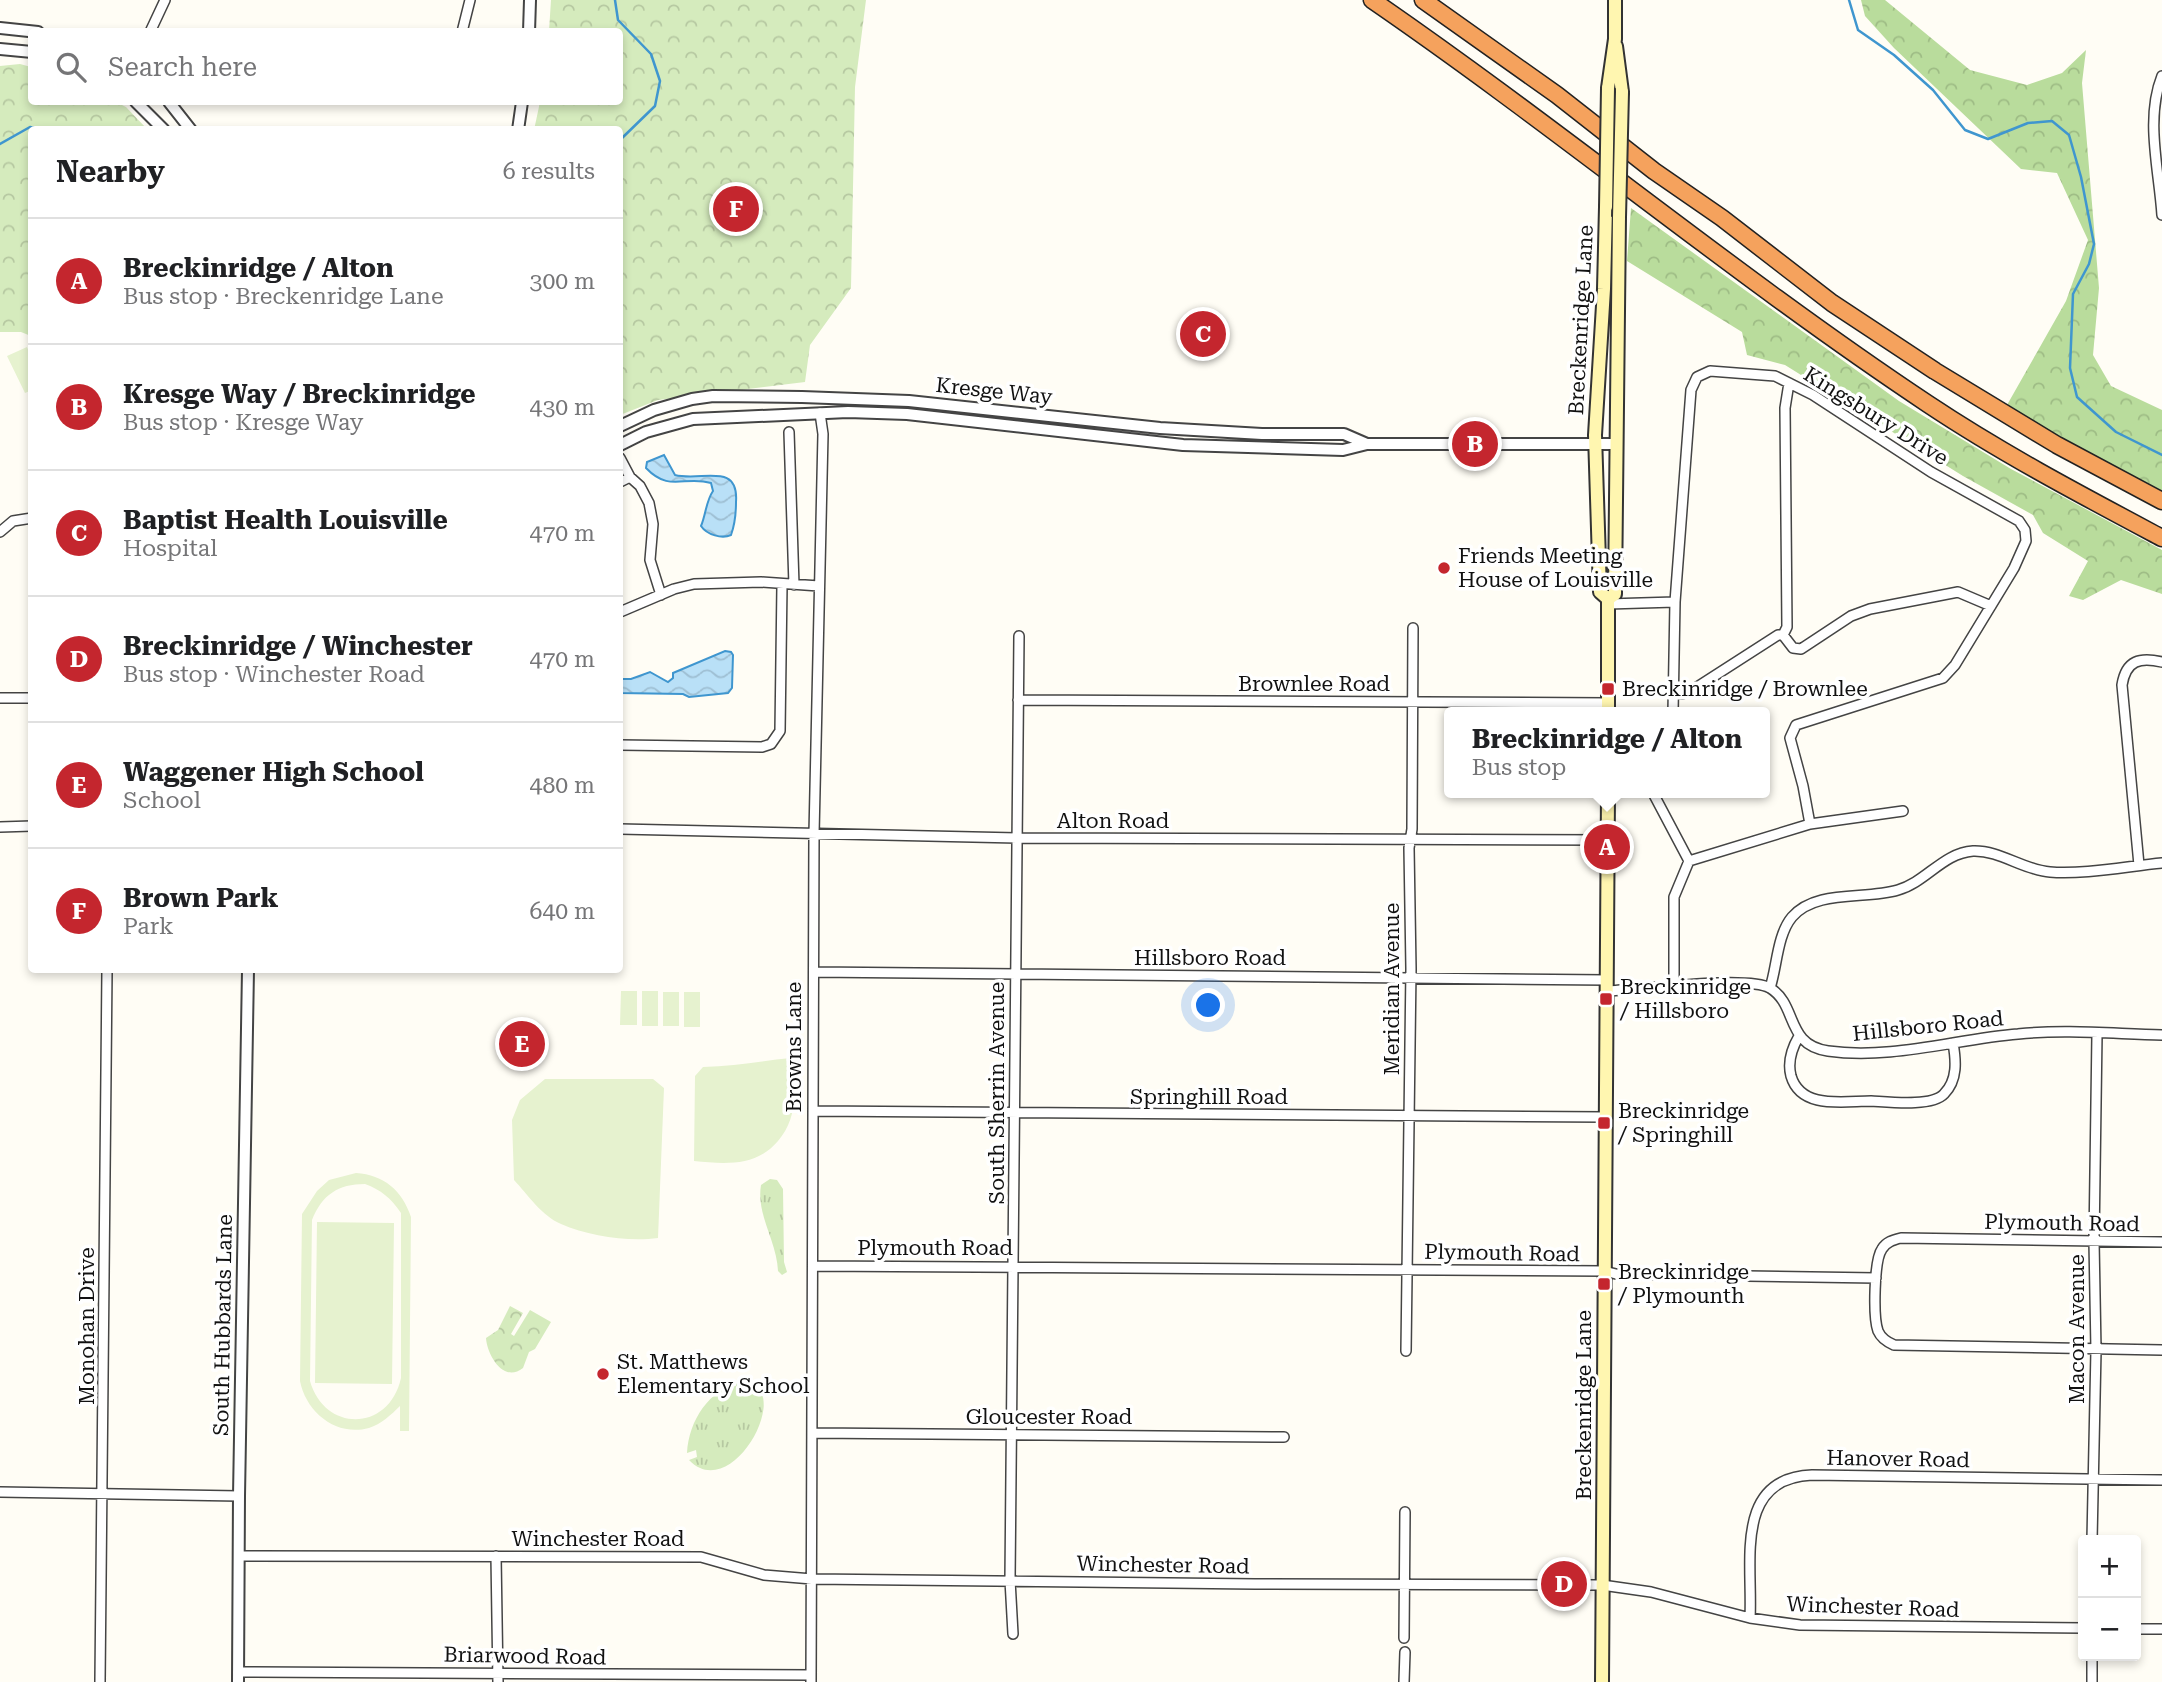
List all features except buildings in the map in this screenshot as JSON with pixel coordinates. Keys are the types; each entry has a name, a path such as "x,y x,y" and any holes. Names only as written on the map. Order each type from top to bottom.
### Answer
{"highway":[{"path":"1372,0 1467,65 1765,290 1929,405 2052,480 2162,538"},
{"path":"1423,0 1556,95 1654,172 1722,218 1832,303 1935,371 2057,445 2162,501"}],"main road":[{"name":"Breckenridge Lane","path":"1608,601 1615,594 1622,92 1615,39 1615,0"},
{"name":"Breckenridge Lane","path":"1608,707 1608,601 1600,593 1596,445 1605,289 1608,88 1615,39"},
{"name":"Breckenridge Lane","path":"1602,1682 1608,798"}],"street":[{"path":"152,28 164,0"},
{"path":"463,28 470,0"},
{"path":"529,28 530,0"},
{"path":"0,28 28,31"},
{"path":"0,49 28,52"},
{"path":"2162,76 2156,92 2153,115 2162,215"},
{"path":"139,105 160,126"},
{"path":"171,105 188,126"},
{"path":"519,126 522,105"},
{"name":"Kingsbury Drive","path":"1675,602 1691,390 1697,377 1715,370 1775,376 1813,396 1931,472 2019,521 2025,530 2026,541 1991,606"},
{"path":"1783,635 1787,627 1785,408 1789,383"},
{"name":"Kresge Way","path":"623,425 654,410 692,399 713,396 802,397 909,401 1160,428 1344,434 1367,444"},
{"name":"Kresge Way","path":"623,444 646,432 693,419 820,413 907,414 1183,446 1343,450 1367,444 1616,444"},
{"name":"Browns Lane","path":"811,1678 814,834 823,434 820,413"},
{"path":"789,432 794,585"},
{"path":"623,464 649,503 653,524 650,561 661,595"},
{"path":"623,480 630,477"},
{"path":"0,532 13,521 28,519"},
{"path":"623,611 699,583 761,582 819,586"},
{"path":"623,745 771,744 780,731 782,585"},
{"path":"1783,635 1793,648 1801,649 1852,615 1947,593 1963,592 1991,606 1955,664 1943,678 1796,725 1790,738 1810,824"},
{"path":"1608,601 1675,602 1673,707"},
{"name":"Meridian Avenue","path":"1406,1351 1413,628"},
{"path":"1674,692 1682,694 1694,689 1772,637 1783,635"},
{"name":"South Sherrin Avenue","path":"1013,1634 1010,1580 1019,636"},
{"path":"2139,865 2122,685 2126,670 2136,662 2144,659 2162,663"},
{"path":"0,698 28,698"},
{"name":"Brownlee Road","path":"1018,700 1414,702 1576,707"},
{"path":"1656,798 1689,861"},
{"path":"1689,861 1810,824 1903,811"},
{"path":"0,827 28,826"},
{"name":"Alton Road","path":"623,830 1017,838 1607,840"},
{"path":"1953,1043 1956,1060 1954,1075 1943,1096 1936,1100 1820,1101 1803,1095 1792,1079 1790,1070 1791,1050 1799,1035 1782,1001 1770,988 1788,922 1799,911 1813,903 1903,889 1954,856 1973,852 1989,853 2029,869 2051,873 2162,863"},
{"path":"1674,987 1674,897 1689,861"},
{"name":"Hillsboro Road","path":"814,972 1410,977 1674,987 1735,982 1770,988"},
{"name":"Monohan Drive","path":"100,1682 107,973"},
{"name":"South Hubbards Lane","path":"238,1677 248,973"},
{"name":"Hillsboro Road","path":"1799,1035 1806,1044 1837,1052 1900,1050 2020,1033 2162,1035"},
{"name":"Macon Avenue","path":"2092,1535 2096,1350 2094,1241 2097,1034"},
{"name":"Springhill Road","path":"813,1111 1604,1117"},
{"name":"Plymouth Road","path":"813,1266 1604,1271 1629,1274 1876,1278 1877,1259 1882,1248 1901,1238 2162,1242"},
{"path":"1876,1278 1877,1325 1885,1340 1894,1345 2162,1350"},
{"name":"Gloucester Road","path":"813,1433 1284,1437"},
{"name":"Hanover Road","path":"1750,1618 1752,1521 1762,1498 1785,1480 1812,1475 2162,1480"},
{"path":"0,1492 239,1496"},
{"path":"1404,1638 1405,1512"},
{"name":"Winchester Road","path":"240,1556 701,1557 764,1575 812,1579 1602,1585 1651,1592 1750,1618 1800,1625 2078,1628"},
{"path":"496,1556 498,1677"},
{"path":"2141,1629 2162,1629"},
{"path":"1404,1682 1405,1652"},
{"path":"2092,1661 2092,1682"},
{"name":"Briarwood Road","path":"238,1677 811,1678"}],"green space":[{"path":"551,0 866,0 855,87 851,288 810,345 805,382 658,400 623,414 623,126 535,126 539,105 623,105 623,28 549,28"},
{"path":"1861,0 1885,0 1970,70 2027,85 2062,73 2086,50 2082,83 2099,288 2093,355 2111,386 2162,410 2162,492 2041,427 2007,405 2066,301 2088,240 2057,173 2021,169 1894,48 1865,16"},
{"path":"20,64 28,66 28,105 122,105 144,126 28,126 28,335 0,332 0,66"},
{"path":"1631,208 1899,401 2011,469 2162,550 2162,594 2121,580 2083,600 2069,596 2088,561 2043,533 2033,515 1963,476 1785,365 1747,355 1742,332 1627,261"},
{"path":"27,347 28,392 25,393 7,356"},
{"path":"621,991 637,991 637,1025 620,1025"},
{"path":"642,991 658,991 658,1026 642,1026"},
{"path":"663,992 679,992 679,1026 663,1026"},
{"path":"684,992 700,992 700,1027 684,1027"},
{"path":"791,1058 793,1108 788,1126 778,1141 760,1156 750,1160 728,1163 694,1161 695,1076 703,1067"},
{"path":"545,1079 653,1079 664,1088 658,1238 609,1237 561,1224 541,1211 514,1180 512,1120 520,1100"},
{"path":"356,1173 375,1177 397,1192 411,1217 409,1431 400,1431 400,1406 386,1419 369,1428 345,1429 324,1420 303,1392 300,1381 302,1214 317,1191 329,1180","holes":["347,1186 371,1186 385,1195 401,1213 401,1378 394,1396 384,1409 357,1419 342,1417 329,1410 318,1398 310,1381 312,1220 321,1204 332,1193"]},
{"path":"770,1179 777,1180 783,1189 784,1262 787,1272 782,1275 778,1271 761,1207 761,1185"},
{"path":"317,1222 394,1223 392,1384 315,1383"},
{"path":"510,1306 523,1313 511,1334 514,1336 530,1310 551,1322 535,1349 529,1352 523,1368 516,1372 503,1370 497,1365 489,1352 486,1338 498,1330"},
{"path":"742,1382 758,1387 764,1401 761,1419 753,1438 740,1456 724,1467 706,1470 689,1460 697,1457 696,1450 687,1453 692,1429 711,1399 720,1391"}],"water":[{"path":"664,455 675,475 716,476 731,481 736,502 731,535 715,535 701,526 713,491 711,483 670,482 662,480 646,468 647,462"},
{"path":"725,651 733,655 732,688 728,693 689,697 683,694 623,693 623,679 650,672 668,682 673,678 673,673"}],"waterway":[{"path":"615,0 618,20 651,54 660,81 655,106 623,137"},
{"path":"1849,0 1858,30 1894,55 1933,90 1965,130 1988,139 2028,123 2052,121 2069,135 2081,177 2094,244 2089,264 2073,294 2070,368 2077,397 2116,432 2162,455"},
{"path":"0,144 28,128"}],"place":[{"name":"Brown Park","path":"736,209"},
{"name":"Baptist Health Louisville","path":"1203,334"},
{"name":"Kresge Way / Breckinridge","path":"1475,444"},
{"name":"Friends Meeting House of Louisville","path":"1444,568"},
{"name":"Breckinridge / Brownlee","path":"1608,689"},
{"name":"Breckinridge / Alton","path":"1607,847"},
{"name":"Breckinridge / Hillsboro","path":"1606,999"},
{"name":"Waggener High School","path":"522,1044"},
{"name":"Breckinridge / Springhill","path":"1604,1123"},
{"name":"Breckinridge / Plymounth","path":"1604,1284"},
{"name":"St. Matthews Elementary School","path":"603,1374"},
{"name":"Breckinridge / Winchester","path":"1564,1584"}]}
